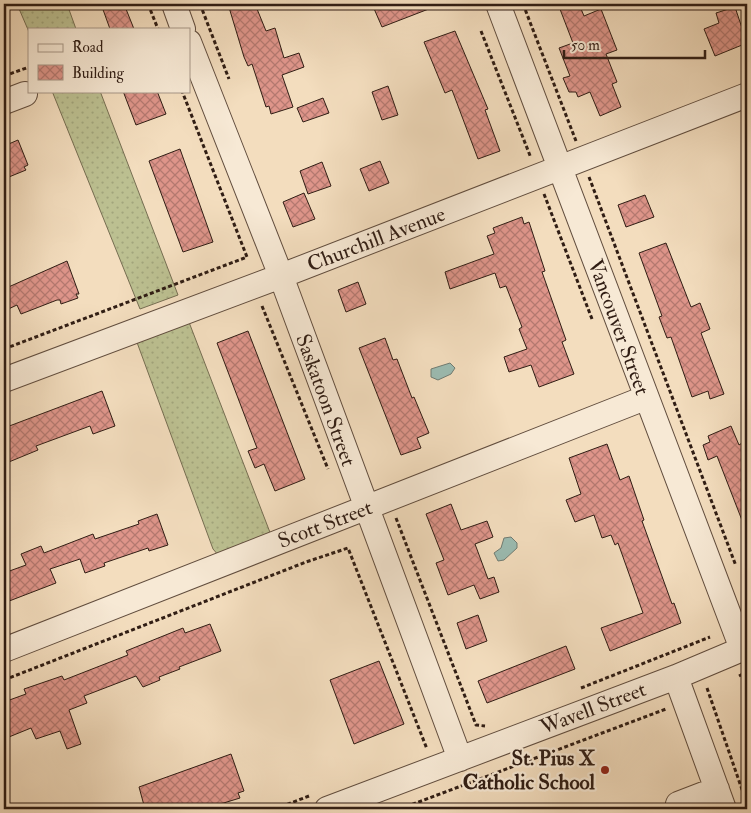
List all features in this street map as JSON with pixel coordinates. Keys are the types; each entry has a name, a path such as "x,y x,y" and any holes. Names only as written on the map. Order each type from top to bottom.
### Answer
{"street":[{"path":"174,4 184,28"},
{"name":"Vancouver Street","path":"498,4 645,398 745,648"},
{"name":"Saskatoon Street","path":"190,45 281,276 460,759"},
{"name":"Churchill Avenue","path":"4,380 281,276 747,95"},
{"name":"Scott Street","path":"4,650 645,398"},
{"name":"Wavell Street","path":"321,801 460,759 676,677 745,648"},
{"path":"676,677 720,799 678,804 680,809"}],"path":[{"path":"148,4 158,28"},
{"path":"523,4 579,148"},
{"path":"481,31 534,166"},
{"path":"4,76 28,67"},
{"path":"4,349 247,257 182,92"},
{"path":"587,172 736,566"},
{"path":"543,190 595,326"},
{"path":"260,300 329,472"},
{"path":"393,510 476,725 484,726 492,723"},
{"path":"4,680 306,562 348,548 428,751 419,754"},
{"path":"572,692 714,636"},
{"path":"731,679 747,672"},
{"path":"714,685 706,688 747,804"},
{"path":"400,809 665,709 669,718"},
{"path":"275,809 321,801"}],"green space":[{"path":"17,4 67,4 76,28 28,28 28,30"},
{"path":"52,92 100,92 178,295 140,309"},
{"path":"187,317 271,535 219,556 213,549 135,337"}],"water":[{"path":"450,363 455,368 451,374 438,380 431,377 431,369"},
{"path":"511,537 517,543 517,548 504,560 498,561 494,553 501,548 504,538"}],"building":[{"path":"101,4 124,4 134,28 110,28"},
{"path":"228,4 255,4 266,31 275,28 284,58 299,53 304,67 282,75 293,107 271,114 269,106 266,107 252,64 248,66 244,57"},
{"path":"372,4 439,4 439,5 382,27"},
{"path":"558,4 579,4 584,16 601,9 617,50 606,54 617,82 612,84 621,107 600,116 590,92 578,97 576,92 569,92 563,78 570,76 559,48 573,43"},
{"path":"735,7 747,43 715,56 704,29 719,23 716,13"},
{"path":"455,31 488,109 485,110 500,151 478,159 452,90 445,93 424,42"},
{"path":"388,86 398,115 382,120 372,92"},
{"path":"123,92 157,92 166,114 136,125"},
{"path":"323,98 329,113 303,122 297,108"},
{"path":"18,140 28,165 24,167 26,170 4,179 4,146"},
{"path":"180,149 213,242 183,252 149,161"},
{"path":"380,161 389,183 369,191 360,169"},
{"path":"322,162 331,186 308,194 300,171"},
{"path":"304,193 315,219 293,227 283,202"},
{"path":"645,195 654,217 626,227 618,205"},
{"path":"522,217 524,224 529,222 545,271 542,272 566,340 562,342 574,374 539,387 531,365 509,372 504,357 527,349 519,329 522,327 506,286 500,288 495,273 450,289 445,272 494,254 487,236 495,233 493,228"},
{"path":"666,243 691,307 700,303 710,329 701,333 724,394 710,399 708,391 692,397 671,337 667,338 659,317 662,316 639,253"},
{"path":"67,261 79,294 76,294 78,298 61,304 60,300 57,300 21,314 17,305 4,311 4,289"},
{"path":"358,282 366,304 346,312 338,290"},
{"path":"248,331 305,479 275,491 264,464 255,468 248,451 257,448 217,343"},
{"path":"385,338 393,360 397,359 412,398 414,397 429,433 417,438 421,448 401,455 359,348"},
{"path":"102,391 115,426 93,434 90,426 36,446 38,450 4,464 4,428"},
{"path":"731,426 739,445 742,443 747,455 747,528 745,528 717,456 708,460 703,445 710,442 708,436"},
{"path":"607,444 620,480 629,476 644,520 642,521 672,604 674,603 681,623 610,651 601,628 643,613 618,543 615,545 611,535 602,538 594,515 575,522 566,500 581,494 569,458"},
{"path":"451,504 461,530 487,521 493,537 475,544 488,579 494,577 499,592 480,599 474,585 448,595 436,563 444,560 426,514"},
{"path":"157,514 168,545 149,551 148,548 104,563 105,566 85,573 80,559 50,569 56,583 4,603 4,573 26,565 21,554 41,546 44,553 93,534 95,539 139,524 138,521"},
{"path":"478,615 487,641 466,649 457,623"},
{"path":"210,624 221,651 179,667 180,669 159,677 160,680 143,687 136,676 84,696 87,703 69,710 81,744 67,749 60,731 36,739 31,728 4,739 4,702 26,694 24,689 62,676 64,680 128,655 126,651 183,628 185,633"},
{"path":"566,646 575,669 487,703 478,681"},
{"path":"379,661 404,724 354,744 330,680"},
{"path":"231,754 244,791 238,793 240,798 204,809 145,809 139,787"}],"place":[{"name":"St. Pius X Catholic School","path":"605,770"}]}
